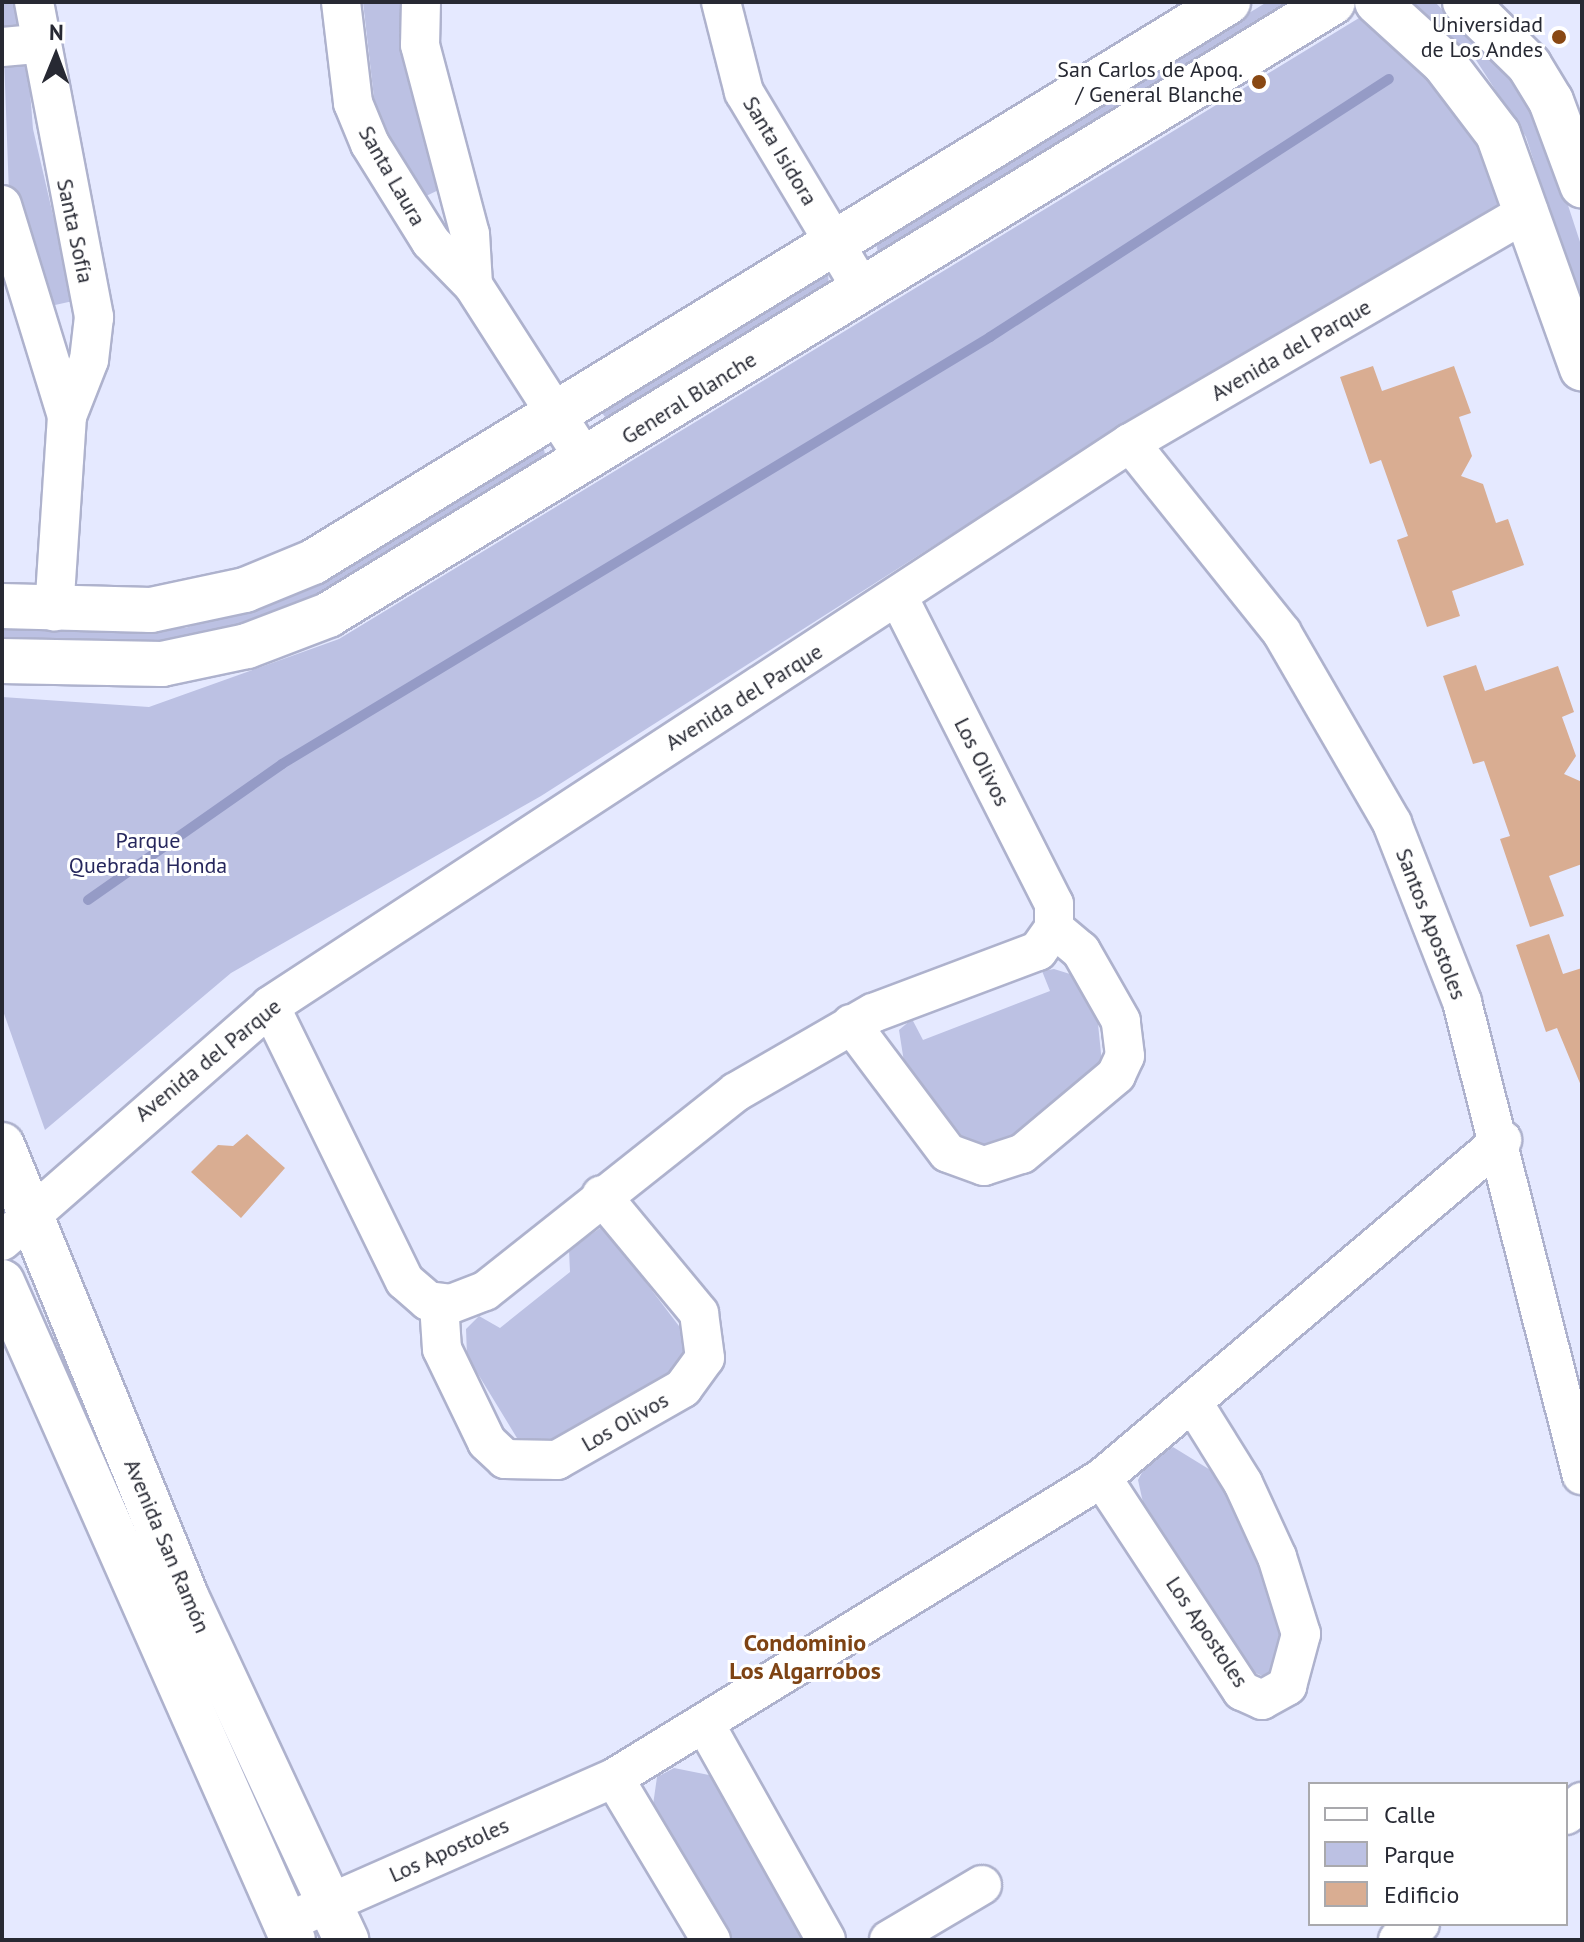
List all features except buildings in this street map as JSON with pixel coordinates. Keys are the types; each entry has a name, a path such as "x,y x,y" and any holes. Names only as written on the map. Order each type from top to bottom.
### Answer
{"main road":[{"path":"2,606 54,612 151,610 280,577 557,415 1228,2"},
{"name":"General Blanche","path":"2,661 119,668 247,646 328,615 586,461 1333,2"},
{"path":"1377,2 1470,95 1498,134 1582,368"},
{"path":"1465,2 1536,77 1582,185"},
{"name":"Avenida San Ramón","path":"2,1145 15,1228 337,1922"},
{"name":"Avenida San Ramón","path":"2,1282 289,1932"}],"street":[{"name":"Santa Sofía","path":"34,2 20,45 94,317 89,360 67,416 54,612"},
{"name":"Santa Laura","path":"341,2 353,103 370,144 431,242 473,285 586,461"},
{"name":"Santa Laura","path":"421,2 420,45 470,234 473,285"},
{"name":"Santa Isidora","path":"721,2 744,92 863,291"},
{"name":"Santa Sofía","path":"2,205 67,416"},
{"name":"Avenida del Parque","path":"15,1228 270,1006 577,800 899,599 1130,443 1528,211"},
{"name":"Santos Apostoles","path":"1130,443 1282,633 1392,823 1462,1002 1502,1140 1582,1475"},
{"name":"Los Olivos","path":"899,599 1050,896 1054,928"},
{"path":"270,1006 405,1281 439,1304 485,1291 601,1195 736,1092 851,1024 1026,958 1054,928 1081,951 1121,1021 1125,1056 1116,1075 1022,1154 984,1166 948,1153 851,1024"},
{"name":"Los Apostoles","path":"289,1932 337,1922 614,1778 706,1726 1102,1478 1195,1406 1502,1140"},
{"name":"Los Olivos","path":"439,1304 442,1349 487,1442 505,1459 557,1460 683,1388 705,1358 699,1313 601,1195"},
{"name":"Los Apostoles","path":"1102,1478 1242,1691 1262,1700 1287,1686 1301,1634 1277,1557 1243,1483 1195,1406"},
{"path":"706,1726 826,1940"},
{"path":"614,1778 711,1940"},
{"path":"889,1940 982,1885"},
{"path":"1398,1940 1417,1926"}],"green space":[{"path":"2,2 23,2 33,129 73,301 46,307 9,194"},
{"path":"363,2 411,2 449,185 424,197 401,175 375,107"},
{"path":"1267,2 1298,2 878,255 876,241"},
{"path":"1411,2 1435,2 1518,89 1548,144 1582,248 1582,311 1526,137 1474,57"},
{"name":"Parque Quebrada Honda","path":"1359,18 1426,46 1522,200 1120,427 541,796 231,973 45,1130 2,1008 2,697 149,707 339,639"},
{"path":"819,272 828,273 829,287 610,423 602,413"},
{"path":"544,449 546,460 301,606 233,631 160,648 2,644 2,629 185,628 258,606"},
{"path":"1054,969 1070,974 1097,1014 1102,1063 1019,1134 992,1148 970,1146 904,1062 899,1030 912,1019 923,1040 1050,991 1042,971"},
{"path":"603,1226 682,1330 684,1356 674,1374 556,1440 520,1443 467,1356 466,1329 479,1316 500,1328 570,1272 569,1250"},
{"path":"1173,1447 1212,1471 1251,1539 1285,1632 1269,1679 1249,1670 1144,1507 1138,1480 1146,1465"},
{"path":"674,1768 714,1776 814,1940 728,1940 653,1805 657,1777"}],"waterway":[{"path":"88,900 282,764 990,337 1389,79"}],"place":[{"name":"Universidad de Los Andes","path":"1559,37"},
{"name":"San Carlos de Apoq. / General Blanche","path":"1259,82"}],"district":[{"name":"Condominio Los Algarrobos","path":"805,1657"}]}
